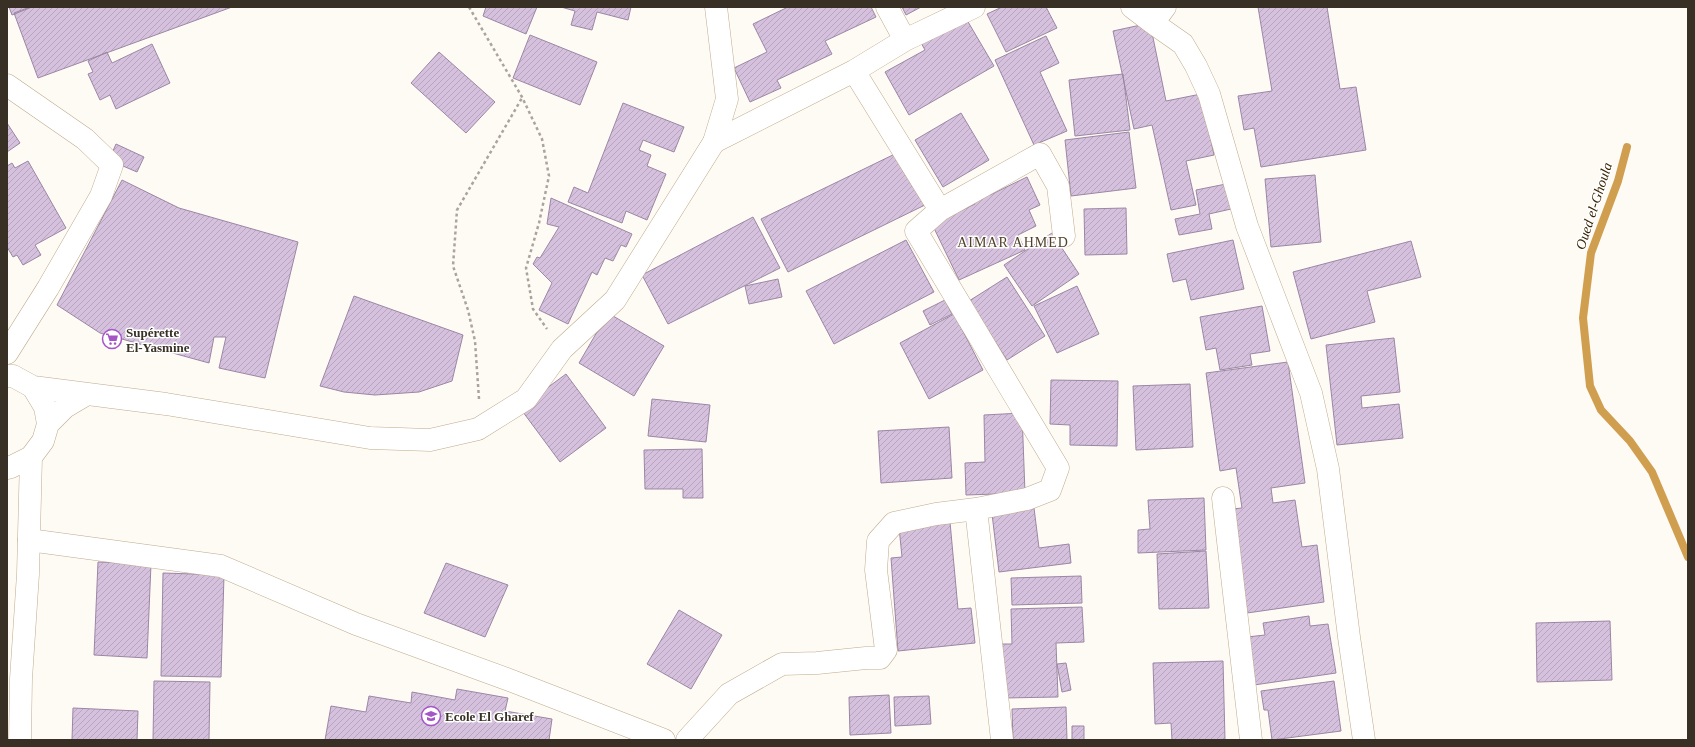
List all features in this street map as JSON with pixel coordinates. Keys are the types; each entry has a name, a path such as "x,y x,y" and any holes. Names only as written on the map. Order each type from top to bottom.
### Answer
{"street":[{"path":"7,376 13,376 33,387 166,404 370,438 430,440 478,429 526,399 562,349 615,300 714,142 727,100 716,7"},
{"path":"887,7 905,40"},
{"path":"714,142 854,71 905,40 974,7"},
{"path":"1132,7 1159,15 1183,44 1196,66 1209,94 1247,226 1311,393 1328,469 1349,637 1364,740"},
{"path":"854,71 940,210"},
{"path":"7,85 85,139 112,165 101,196 48,288 7,353"},
{"path":"687,740 729,694 782,664 880,658 886,650 876,570 878,541 894,523 936,514 976,509 1027,499 1050,490 1058,468 916,230 940,210 1040,154 1058,186 1064,236"},
{"path":"7,468 31,457 43,441 48,424 45,406 33,387"},
{"path":"48,424 65,407 87,394"},
{"path":"20,740 21,679 28,574 31,457"},
{"path":"1223,498 1251,740"},
{"path":"976,509 1002,740"},
{"path":"29,540 221,566 356,624 505,678 664,740"}],"path":[{"path":"469,7 522,97 542,139 549,176 539,223 526,268 533,309 562,349"},
{"path":"478,429 479,389 475,340 468,310 453,266 457,210 522,97"}],"building":[{"path":"9,7 32,7 12,15"},
{"path":"30,7 232,7 38,78 14,13"},
{"path":"486,7 537,7 526,34 483,16"},
{"path":"561,7 631,7 628,20 597,12 592,30 571,25 575,11"},
{"path":"788,7 871,7 876,17 825,41 832,54 777,80 781,88 750,102 734,68 767,52 753,24"},
{"path":"902,7 921,7 906,15"},
{"path":"1002,7 1046,7 1057,28 1006,52 987,14"},
{"path":"1258,7 1327,7 1340,89 1356,87 1366,150 1261,167 1254,128 1244,130 1238,96 1272,91"},
{"path":"964,15 994,66 909,115 885,72 925,50 920,41"},
{"path":"1150,23 1166,101 1201,94 1214,155 1186,161 1196,205 1171,210 1152,125 1134,129 1113,31"},
{"path":"530,35 597,62 580,105 513,78"},
{"path":"1046,36 1059,63 1040,72 1067,131 1034,145 995,60"},
{"path":"152,44 170,83 116,109 110,95 100,100 88,74 93,72 88,61 107,52 112,63"},
{"path":"439,52 495,102 466,133 411,83"},
{"path":"1123,74 1130,130 1075,136 1069,80"},
{"path":"623,103 684,127 674,152 643,140 639,150 651,155 647,166 666,174 647,220 626,211 622,223 568,202 574,187 588,193"},
{"path":"961,113 989,160 943,187 915,140"},
{"path":"7,123 20,143 7,152"},
{"path":"1129,132 1136,188 1071,196 1065,140"},
{"path":"116,144 144,157 137,172 109,160"},
{"path":"901,151 927,204 788,272 761,219"},
{"path":"28,161 66,228 35,245 41,255 23,265 17,255 13,257 7,247 7,166 12,163 15,168"},
{"path":"1315,175 1321,242 1271,247 1265,179"},
{"path":"1027,177 1040,205 1029,210 1036,226 1018,235 1025,250 959,280 932,224 975,204 971,194 986,187 990,195"},
{"path":"122,180 179,208 298,242 265,378 219,368 226,337 214,337 209,363 100,333 57,305"},
{"path":"1226,184 1231,209 1209,214 1212,229 1179,235 1175,219 1200,214 1196,190"},
{"path":"551,198 632,234 626,247 621,245 613,261 605,258 597,275 592,272 568,324 539,310 552,283 533,264 537,257 540,258 559,227 547,224"},
{"path":"1126,208 1127,254 1085,255 1084,209"},
{"path":"753,217 780,268 668,324 642,275"},
{"path":"1052,233 1079,274 1032,306 1004,265"},
{"path":"906,240 934,292 834,344 806,291"},
{"path":"1233,240 1244,289 1191,300 1186,279 1173,282 1167,254"},
{"path":"1411,241 1421,277 1367,291 1375,322 1311,339 1293,272"},
{"path":"1007,277 1045,336 1007,360 969,301"},
{"path":"778,279 782,297 749,304 745,286"},
{"path":"1077,286 1099,334 1057,353 1034,306"},
{"path":"354,296 463,335 452,381 419,392 375,395 344,392 320,386"},
{"path":"945,300 952,314 930,325 923,311"},
{"path":"1262,306 1270,351 1250,354 1252,365 1220,370 1216,348 1206,350 1200,317"},
{"path":"608,313 664,346 634,396 579,363"},
{"path":"954,314 983,370 929,399 900,343"},
{"path":"1394,338 1400,392 1361,396 1362,408 1399,404 1403,438 1337,445 1326,345"},
{"path":"1288,362 1305,483 1271,488 1273,503 1295,500 1302,547 1317,545 1324,602 1247,613 1232,509 1242,508 1236,468 1220,471 1206,373"},
{"path":"566,374 606,428 560,462 520,408"},
{"path":"1051,380 1118,381 1117,446 1070,445 1070,425 1050,424"},
{"path":"1190,384 1193,447 1136,450 1133,386"},
{"path":"652,399 710,405 706,442 648,436"},
{"path":"1022,413 1025,493 966,495 965,463 985,462 984,415"},
{"path":"949,427 952,478 881,483 878,431"},
{"path":"702,449 703,498 683,498 683,489 645,489 644,450"},
{"path":"1204,498 1206,550 1138,553 1138,530 1150,529 1148,500"},
{"path":"1034,508 1039,548 1069,544 1071,563 999,572 992,514"},
{"path":"950,522 958,609 971,608 975,643 898,651 891,558 902,557 899,527"},
{"path":"1206,551 1209,608 1159,609 1157,554"},
{"path":"98,562 151,564 147,658 94,655"},
{"path":"446,563 508,585 485,637 424,613"},
{"path":"163,573 224,575 221,677 161,676"},
{"path":"1081,576 1082,603 1012,605 1011,578"},
{"path":"1082,607 1084,642 1056,643 1058,697 1004,698 1002,644 1012,644 1011,609"},
{"path":"679,610 722,635 691,689 647,664"},
{"path":"1309,616 1310,626 1328,624 1336,673 1254,685 1247,637 1265,635 1263,623"},
{"path":"1610,621 1612,680 1537,682 1536,623"},
{"path":"1223,661 1225,740 1172,740 1171,723 1155,724 1153,663"},
{"path":"1066,663 1071,690 1062,692 1057,664"},
{"path":"154,681 210,682 209,740 153,740"},
{"path":"1334,681 1341,731 1272,740 1268,710 1264,710 1261,691"},
{"name":"Ecole El Gharef","path":"457,689 508,698 505,711 552,719 549,740 325,740 331,706 366,712 369,696 411,703 412,692 455,700"},
{"path":"889,695 891,733 850,735 849,697"},
{"path":"929,696 931,724 895,726 894,697"},
{"path":"1066,707 1067,740 1013,740 1012,709"},
{"path":"73,708 138,711 137,740 72,740"},
{"path":"1072,726 1084,726 1084,740 1072,740"}],"waterway":[{"name":"Oued el-Ghoula","path":"1627,147 1618,181 1591,253 1583,318 1590,386 1601,410 1630,441 1652,472 1688,557"}],"place":[{"name":"Supérette El-Yasmine","path":"112,339"},
{"name":"Ecole El Gharef","path":"431,716"}],"district":[{"name":"AIMAR AHMED","path":"1013,242"}]}
